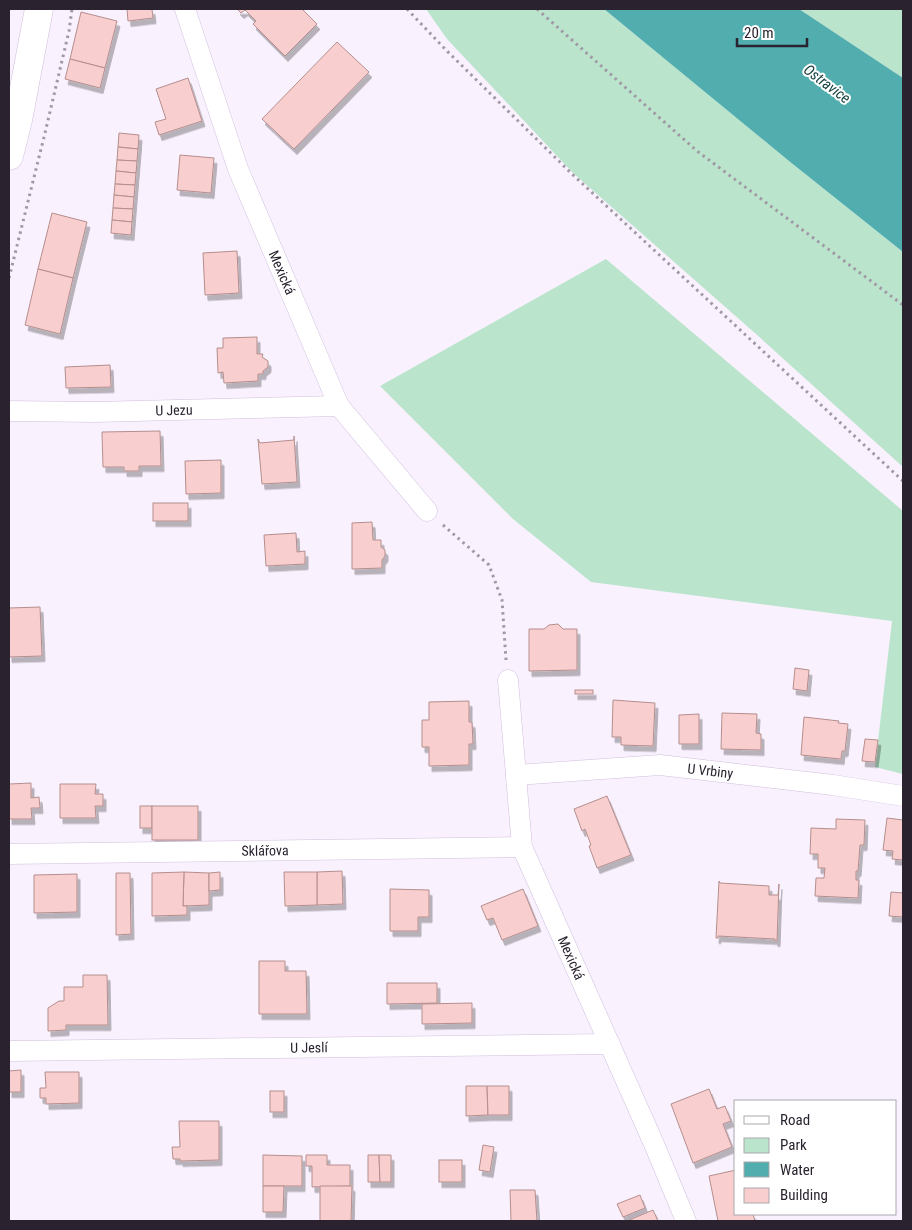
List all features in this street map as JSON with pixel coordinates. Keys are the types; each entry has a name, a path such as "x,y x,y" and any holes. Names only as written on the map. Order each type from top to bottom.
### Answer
{"main road":[{"path":"9,156 18,120 39,9"}],"street":[{"name":"Mexická","path":"185,9 238,169 339,406 427,511"},
{"name":"U Jezu","path":"9,411 94,412 339,406"},
{"name":"Mexická","path":"508,680 522,847 686,1221"},
{"name":"U Vrbiny","path":"516,775 660,765 903,796"},
{"name":"Sklářova","path":"9,854 522,847"},
{"name":"U Jeslí","path":"9,1051 610,1044"}],"path":[{"path":"9,278 45,133 72,9"},
{"path":"407,9 572,174 903,481"},
{"path":"537,9 697,151 903,305"},
{"path":"427,511 489,565 502,600 508,680"}],"green space":[{"path":"426,9 604,9 903,252 903,467 756,334 573,173 447,39"},
{"path":"799,9 903,9 903,78"},
{"path":"606,259 903,511 903,774 875,767 892,621 591,582 513,519 380,386"}],"water":[{"name":"Ostravice","path":"604,9 799,9 903,78 903,252 789,161"}],"building":[{"path":"127,9 152,9 153,18 128,21"},
{"path":"237,9 302,9 317,24 285,56 253,24 256,21 245,10 241,13"},
{"path":"81,12 117,21 105,68 70,59"},
{"path":"337,42 369,72 294,149 262,119"},
{"path":"70,59 105,68 100,88 65,79"},
{"path":"188,78 202,121 159,135 155,122 166,119 156,89"},
{"path":"119,133 139,135 138,149 118,147"},
{"path":"118,147 138,149 137,161 117,160"},
{"path":"180,155 214,158 211,193 177,190"},
{"path":"117,160 137,161 136,173 116,171"},
{"path":"116,171 136,173 135,185 115,184"},
{"path":"115,184 135,185 134,197 114,195"},
{"path":"114,195 134,197 133,209 113,208"},
{"path":"113,208 133,209 132,222 112,220"},
{"path":"52,213 87,222 73,278 38,269"},
{"path":"112,220 132,222 131,235 111,233"},
{"path":"237,251 239,293 205,295 203,253"},
{"path":"38,269 73,278 60,334 25,325"},
{"path":"257,337 257,354 263,354 262,357 268,361 268,367 263,371 263,374 258,374 258,381 224,383 223,372 218,373 217,348 223,348 223,338"},
{"path":"110,365 111,387 66,388 65,367"},
{"path":"160,431 161,466 139,466 139,471 124,471 124,467 103,467 102,432"},
{"path":"294,436 297,482 262,484 258,439 260,443 294,440"},
{"path":"221,460 221,493 186,494 185,461"},
{"path":"153,503 188,503 188,521 153,521"},
{"path":"372,522 373,540 381,540 381,547 385,550 382,568 352,569 352,523"},
{"path":"296,533 297,552 305,551 305,564 266,566 264,535"},
{"path":"40,607 42,656 9,657 9,608"},
{"path":"558,624 563,629 577,629 577,670 529,671 529,629 544,629 549,625"},
{"path":"795,668 809,670 807,691 793,689"},
{"path":"575,690 593,690 593,694 575,694"},
{"path":"613,700 655,703 653,746 621,745 621,737 612,737"},
{"path":"469,701 469,722 472,722 473,744 469,744 469,765 429,766 429,747 422,747 422,720 429,720 429,702"},
{"path":"722,713 757,714 756,733 761,734 761,750 721,749"},
{"path":"699,714 699,744 679,744 679,715"},
{"path":"804,717 839,721 838,723 848,724 845,751 842,751 841,759 801,755"},
{"path":"865,739 878,740 875,762 862,761"},
{"path":"31,783 31,798 39,797 40,808 31,808 32,819 9,819 9,784"},
{"path":"60,784 96,784 95,794 103,794 103,806 95,806 96,818 60,818"},
{"path":"607,796 631,855 597,868 585,829 582,831 574,809"},
{"path":"140,806 152,806 152,828 140,828"},
{"path":"152,806 198,806 198,840 152,840"},
{"path":"887,818 903,820 903,860 892,859 893,851 883,850"},
{"path":"836,819 865,820 864,845 860,845 858,871 856,871 856,880 859,880 858,898 815,896 816,878 824,878 825,868 818,868 818,854 810,854 811,828 836,829"},
{"path":"342,871 343,904 317,905 317,872"},
{"path":"184,872 209,873 209,905 183,906"},
{"path":"184,872 183,906 187,906 187,915 152,916 152,873"},
{"path":"220,872 220,890 209,891 209,873"},
{"path":"284,872 317,872 317,905 285,906"},
{"path":"116,873 130,873 131,934 116,935"},
{"path":"77,874 77,912 34,913 34,875"},
{"path":"719,881 720,883 769,886 769,895 778,895 779,884 777,941 775,939 718,936 716,938"},
{"path":"390,889 429,890 429,917 418,917 418,931 390,931"},
{"path":"523,889 538,926 502,940 493,918 487,920 481,906"},
{"path":"891,892 903,893 903,917 889,916"},
{"path":"259,961 285,961 285,971 306,971 307,1014 259,1014"},
{"path":"83,975 107,975 108,1025 66,1025 66,1030 48,1031 48,1008 59,1001 64,1001 64,987 83,987"},
{"path":"387,983 437,983 437,1003 387,1004"},
{"path":"472,1003 472,1023 422,1024 422,1004"},
{"path":"21,1070 21,1092 9,1092 9,1071"},
{"path":"45,1072 79,1072 79,1103 46,1104 46,1098 40,1098 40,1088 46,1088"},
{"path":"466,1086 487,1086 488,1115 466,1116"},
{"path":"487,1086 509,1086 509,1115 488,1115"},
{"path":"709,1089 717,1109 725,1106 731,1121 723,1124 732,1147 693,1163 671,1104"},
{"path":"270,1091 284,1091 284,1112 270,1112"},
{"path":"179,1121 219,1121 219,1160 180,1161 180,1159 173,1159 172,1147 180,1147"},
{"path":"483,1145 494,1147 490,1172 479,1170"},
{"path":"263,1155 302,1156 302,1186 263,1186"},
{"path":"306,1155 327,1155 327,1165 350,1165 350,1186 312,1187 312,1166 306,1166"},
{"path":"368,1155 379,1155 380,1182 368,1182"},
{"path":"379,1155 391,1155 391,1182 380,1182"},
{"path":"439,1160 462,1160 462,1182 439,1182"},
{"path":"734,1170 734,1215 753,1215 755,1221 718,1221 709,1176"},
{"path":"263,1186 284,1186 283,1212 263,1212"},
{"path":"320,1186 352,1186 351,1221 320,1221"},
{"path":"510,1190 535,1190 537,1221 511,1221"},
{"path":"640,1195 645,1208 623,1217 617,1204"},
{"path":"653,1210 658,1221 627,1221"}]}
